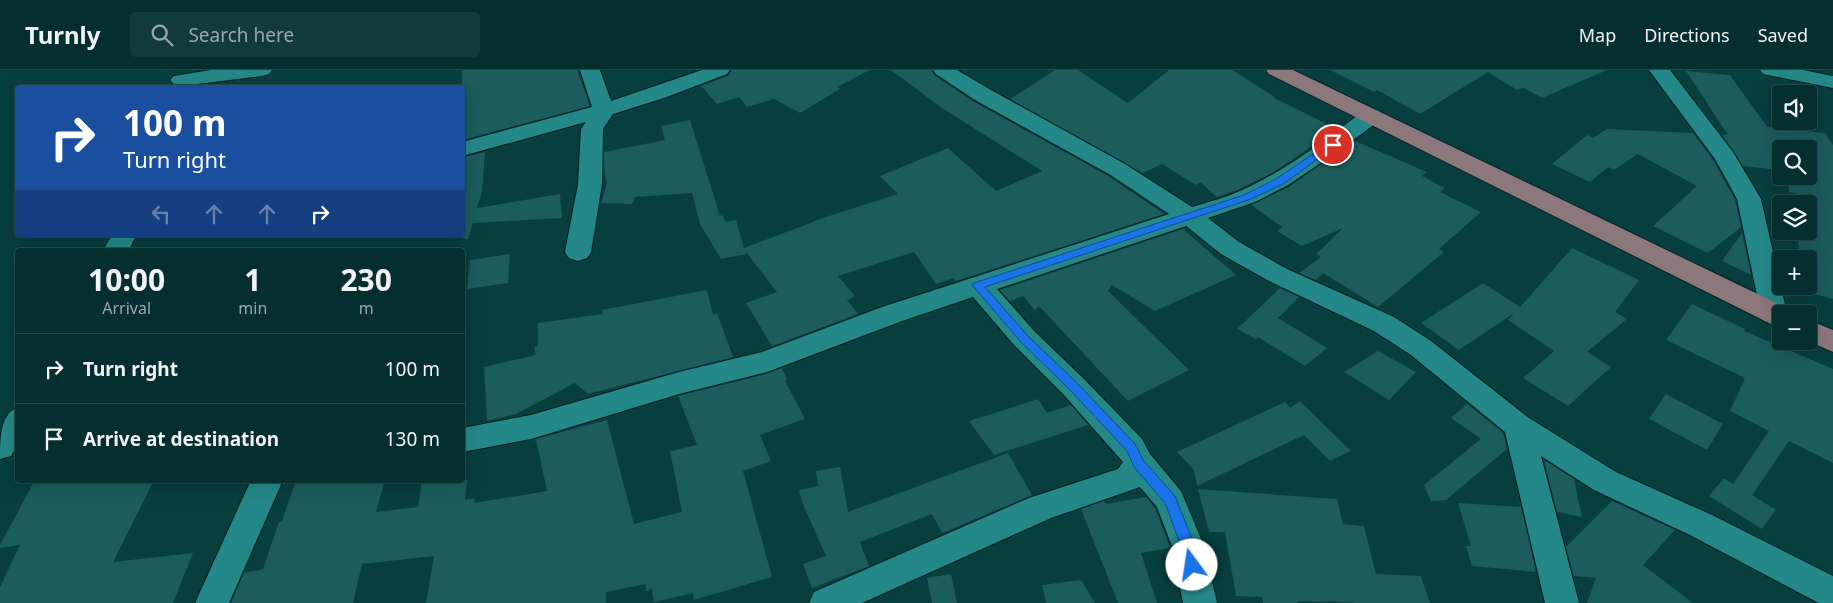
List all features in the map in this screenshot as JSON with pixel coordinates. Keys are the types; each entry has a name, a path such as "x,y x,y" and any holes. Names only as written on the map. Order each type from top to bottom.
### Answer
{"main road":[{"path":"1276,70 1772,313"},
{"path":"1817,334 1833,342"}],"street":[{"path":"180,79 262,70"},
{"path":"590,70 604,112"},
{"path":"465,148 604,112 655,96 720,70"},
{"path":"943,70 983,95 1108,164 1189,216 1230,248 1278,275 1392,329 1421,348 1518,426 1605,481 1701,525 1833,593"},
{"path":"1659,70 1725,157 1749,199 1775,305"},
{"path":"1770,70 1833,82"},
{"path":"578,252 590,184 592,129 604,112"},
{"path":"465,439 530,427 679,383 767,361 892,314 1247,197 1280,182 1320,155 1371,116"},
{"path":"978,285 1024,338 1074,387 1131,448 1139,463 1170,500 1188,546 1200,603"},
{"path":"0,447 15,423"},
{"path":"1518,426 1562,603"},
{"path":"826,603 1024,515 1129,478 1139,463"},
{"path":"212,603 266,483"}],"building":[{"path":"462,70 577,70 590,106 465,139 465,85 462,85"},
{"path":"732,70 870,70 837,87 840,89 800,113 774,99 747,107 739,97 717,104 701,86 728,76"},
{"path":"891,70 931,70 935,76 974,102 1108,176 1164,214 956,281 954,278 936,284 914,252 838,276 855,296 847,300 858,314 772,346 746,303 777,292 746,252 746,254 721,259 700,224 692,193 635,197 632,204 601,203 607,183 604,168 604,152 665,140 661,126 690,120 720,216 723,215 725,222 736,220 744,248 826,217 898,194 880,176 948,148 996,191 1042,171 942,108"},
{"path":"1055,70 1078,70 1128,103 1169,70 1232,70 1274,98 1337,129 1272,173 1217,197 1200,182 1196,185 1162,164 1143,173 1010,99"},
{"path":"1330,70 1607,70 1542,98 1524,88 1517,90 1488,72 1420,114 1377,90 1374,92"},
{"path":"1686,71 1730,75 1767,127 1772,128 1772,130 1825,133 1833,145 1833,299 1817,295 1817,250 1799,250 1798,240 1817,240 1817,195 1801,195 1789,192 1789,185 1817,185 1817,140 1772,140 1772,169 1743,166 1722,134 1728,135"},
{"path":"1607,129 1693,133 1713,160 1735,200 1741,227 1708,253 1653,226 1697,186 1638,154 1614,170 1608,167 1590,182 1552,164 1587,135 1593,138"},
{"path":"1355,141 1427,172 1422,176 1445,188 1440,192 1481,212 1439,249 1444,252 1378,307 1323,273 1316,280 1299,273 1321,257 1316,254 1343,228 1302,246 1277,231 1282,227 1251,205 1289,187"},
{"path":"485,152 482,192 477,208 560,194 562,218 473,223 468,239 462,238 465,237 465,157"},
{"path":"1183,229 1236,275 1155,311 1112,285 1108,291 1189,370 1128,401 1039,306 1035,310 1023,296 1010,301 1000,290"},
{"path":"1742,233 1751,275 1722,261"},
{"path":"1572,248 1639,280 1615,312 1627,319 1587,352 1611,367 1568,406 1523,378 1554,351 1508,320 1514,313 1459,350 1421,323 1483,283 1520,307"},
{"path":"510,254 508,283 467,289 470,260"},
{"path":"1280,288 1299,297 1278,318 1327,348 1305,366 1258,337 1256,339 1237,329"},
{"path":"707,290 713,315 717,313 733,357 588,394 575,383 516,414 487,421 484,367 536,355 534,347 538,346 538,323 603,314 602,310"},
{"path":"1692,304 1745,329 1744,331 1772,343 1772,350 1788,350 1833,369 1833,463 1789,441 1752,495 1776,510 1762,529 1709,496 1724,478 1733,484 1769,431 1730,411 1745,378 1666,340"},
{"path":"1378,351 1416,372 1389,400 1344,372"},
{"path":"782,368 787,380 785,381 805,419 760,435 771,461 743,471 772,577 694,600 693,593 654,602 652,589 646,591 646,584 606,592 606,603 426,603 434,556 362,564 353,603 231,603 244,573 263,569 295,483 384,483 376,512 418,507 422,483 465,483 465,480 467,480 465,500 475,498 474,503 547,491 536,439 607,420 634,524 682,512 670,451 697,445 678,396 767,374"},
{"path":"1666,394 1723,424 1707,450 1649,419"},
{"path":"1038,399 1047,413 1071,405 1088,425 994,455 969,421"},
{"path":"1300,401 1351,451 1330,461 1304,435 1197,486 1194,470 1177,452 1285,402 1290,408"},
{"path":"1467,404 1503,433 1507,449 1446,500 1431,501 1424,485 1481,439 1451,418"},
{"path":"1008,453 1032,495 942,533 932,514 860,542 869,566 812,588 803,564 826,556 802,502 799,490 818,486 816,471 840,467 848,512"},
{"path":"1544,460 1574,479 1582,517 1557,512"},
{"path":"33,483 152,483 113,562 193,553 173,603 0,603 0,587 20,545 0,548"},
{"path":"1198,489 1337,499 1343,524 1364,526 1376,574 1421,576 1430,603 1298,601 1298,603 1263,603 1262,597 1236,596 1225,532 1209,532"},
{"path":"1146,497 1155,508 1170,548 1141,553 1157,603 1118,603 1081,509 1104,501 1106,504"},
{"path":"1612,501 1675,530 1643,565 1693,603 1587,603 1596,578 1574,576 1566,547"},
{"path":"1458,503 1521,507 1536,572 1472,566 1466,546 1471,546"},
{"path":"951,574 957,603 932,603 927,578"},
{"path":"1081,580 1095,603 1046,603 1042,585"}],"route":[{"path":"1192,565 1188,546 1170,500 1139,463 1131,448 1074,387 1024,338 978,285 1247,197 1280,182 1333,145"}]}
